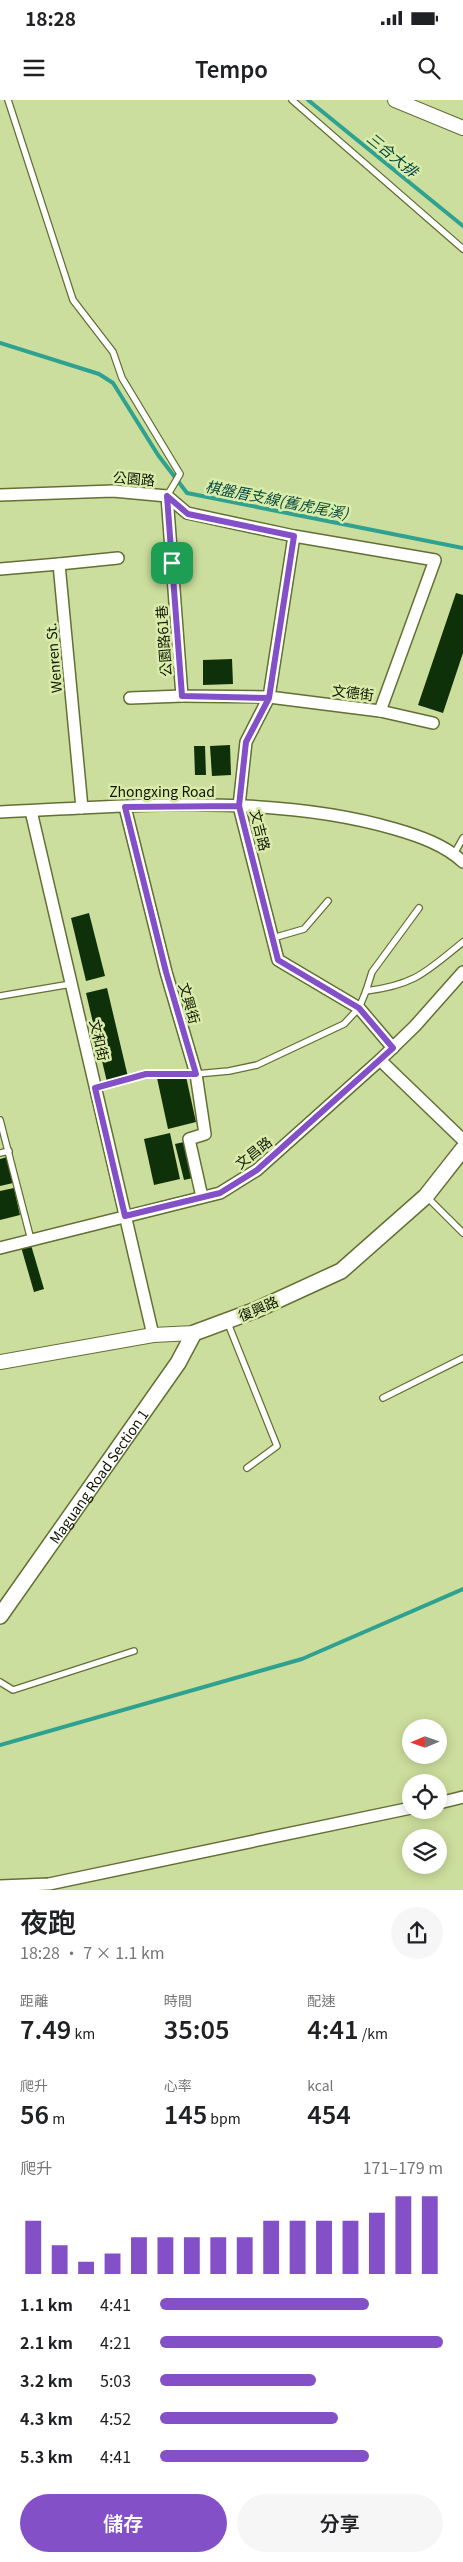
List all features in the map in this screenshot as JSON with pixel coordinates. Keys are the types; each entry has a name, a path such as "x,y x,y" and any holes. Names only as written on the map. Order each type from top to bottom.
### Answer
{"main road":[{"name":"復興路","path":"194,1333 227,1321 341,1271 426,1196 463,1149"},
{"name":"Maguang Road Section 1","path":"0,1616 178,1363 194,1333"}],"street":[{"path":"395,100 463,128"},
{"name":"公園路","path":"0,495 113,491 167,496 188,514 294,536 435,560 380,711"},
{"name":"公園路61巷","path":"167,496 182,696"},
{"name":"文吉路","path":"294,536 269,698 246,742 239,806 278,960 359,1008 393,1048"},
{"path":"0,569 118,558"},
{"name":"Wenren St.","path":"59,564 82,808"},
{"path":"130,698 182,696 269,698"},
{"name":"文德街","path":"269,698 380,711 432,723"},
{"name":"Zhongxing Road","path":"0,812 82,808 239,806 310,811 376,824 417,836 459,858"},
{"name":"文興街","path":"125,807 166,972 196,1074 205,1134 189,1139 202,1197"},
{"name":"文和街","path":"31,811 153,1335"},
{"name":"文昌路","path":"0,1248 220,1193 257,1170 380,1060 463,972"},
{"path":"380,1060 463,1140"},
{"name":"復興路","path":"0,1362 153,1335 194,1333"},
{"path":"447,1801 463,1798"},
{"path":"0,1886 49,1884 402,1810"}],"lane":[{"path":"8,100 73,300 113,352 122,378 180,474 167,496"},
{"path":"292,100 463,249"},
{"path":"459,858 463,838"},
{"path":"273,938 304,929 328,901"},
{"path":"95,1088 146,1074 196,1074 229,1071 257,1065 344,1024 359,1008 372,972 419,908"},
{"path":"366,991 395,988 418,978 463,942"},
{"path":"0,996 71,984"},
{"path":"0,1120 31,1240"},
{"path":"0,1153 9,1151"},
{"path":"426,1196 463,1233"},
{"path":"227,1321 277,1446 248,1468"},
{"path":"383,1398 463,1358"},
{"path":"0,1682 13,1690 134,1651"}],"building":[{"path":"456,593 463,595 463,653 443,713 418,705"},
{"path":"232,659 233,684 203,685 203,660"},
{"path":"230,745 231,775 212,776 210,746"},
{"path":"194,746 205,746 206,775 195,775"},
{"path":"89,913 105,976 86,981 71,918"},
{"path":"107,988 128,1077 107,1082 86,993"},
{"path":"185,1072 196,1122 168,1129 157,1078"},
{"path":"170,1133 180,1179 154,1185 144,1139"},
{"path":"184,1142 193,1178 184,1180 175,1144"},
{"path":"7,1157 13,1183 0,1186 0,1159"},
{"path":"14,1188 20,1215 0,1220 0,1191"},
{"path":"31,1245 44,1289 34,1292 21,1247"}],"waterway":[{"name":"三合大排","path":"308,100 463,226"},
{"name":"棋盤厝支線(舊虎尾溪)","path":"0,343 99,374 113,383 158,455 187,493 463,548"},
{"path":"0,1745 302,1659 463,1589"}],"route":[{"path":"172,563 167,496 188,514 294,536 269,698 246,742 239,806 278,960 359,1008 393,1048 257,1170 220,1193 125,1216 95,1088 146,1074 196,1074 166,972 125,807 239,806 246,742 269,698 182,696 172,563"}]}
